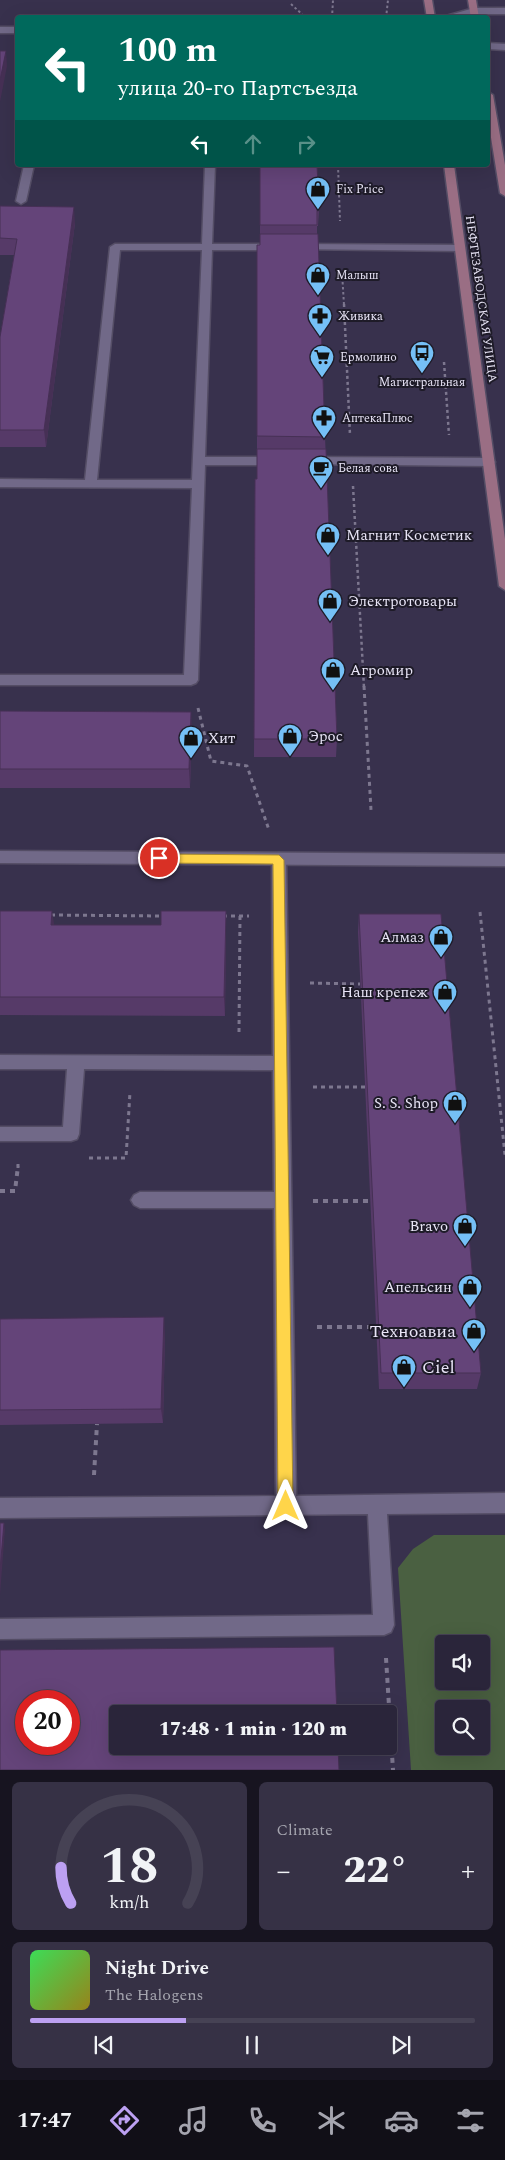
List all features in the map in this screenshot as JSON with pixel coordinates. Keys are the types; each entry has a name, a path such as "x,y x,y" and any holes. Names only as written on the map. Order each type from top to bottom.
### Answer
{"main road":[{"path":"428,0 430,15"},
{"path":"472,0 474,14"},
{"path":"490,107 505,194"},
{"name":"НЕФТЕЗАВОДСКАЯ УЛИЦА","path":"450,167 505,586"}],"street":[{"path":"474,14 505,11"},
{"path":"0,30 15,30"},
{"path":"490,46 505,47"},
{"path":"21,201 28,167"},
{"path":"0,680 191,680 210,167"},
{"path":"91,484 115,247 460,248"},
{"path":"199,461 489,462"},
{"path":"0,483 198,484"},
{"path":"0,857 505,860"},
{"path":"279,860 286,1506"},
{"path":"0,1062 281,1063"},
{"path":"0,1134 70,1134 76,1062"},
{"path":"140,1200 283,1200"},
{"path":"0,1508 505,1503"},
{"path":"0,1630 384,1625 377,1505"}],"path":[{"path":"332,15 333,0"},
{"path":"386,15 388,0"},
{"path":"292,4 303,15"},
{"path":"191,680 211,761 247,766 279,860"},
{"path":"480,912 505,1156"},
{"path":"50,915 170,916"},
{"path":"220,916 280,916"},
{"path":"239,1039 240,916"},
{"path":"280,983 360,984"},
{"path":"281,1087 365,1087"},
{"path":"283,1200 370,1201"},
{"path":"284,1326 376,1327"},
{"path":"93,1507 97,1424"},
{"path":"384,1625 393,1770"}],"green space":[{"path":"434,1535 505,1535 505,1770 411,1770 398,1568 413,1549"}],"building":[{"path":"0,51 6,51 0,80"},
{"path":"260,167 317,167 319,209 317,209 317,225 260,225"},
{"path":"0,206 74,207 44,430 0,430 0,337 17,239 0,238"},
{"path":"260,234 318,234 325,437 257,436 257,245 260,245"},
{"path":"257,449 326,449 337,739 254,739 255,479 257,479"},
{"path":"0,711 191,712 189,769 0,769"},
{"path":"0,911 52,911 51,925 161,925 161,911 226,911 224,997 0,997"},
{"path":"359,914 441,914 481,1373 381,1373"},
{"path":"164,1317 161,1409 0,1410 0,1319"},
{"path":"0,1523 4,1523 0,1570"},
{"path":"334,1647 337,1705 109,1705 109,1755 338,1755 339,1770 0,1770 0,1650"}],"place":[{"name":"Fix Price","path":"318,210"},
{"name":"Малыш","path":"318,296"},
{"name":"Живика","path":"320,337"},
{"name":"Магистральная","path":"422,374"},
{"name":"Ермолино","path":"322,378"},
{"name":"АптекаПлюс","path":"324,439"},
{"name":"Белая сова","path":"321,489"},
{"name":"Магнит Косметик","path":"328,556"},
{"name":"Электротовары","path":"330,622"},
{"name":"Агромир","path":"333,691"},
{"name":"Эрос","path":"290,757"},
{"name":"Хит","path":"191,759"},
{"name":"Алмаз","path":"441,958"},
{"name":"Наш крепеж","path":"445,1013"},
{"name":"S. S. Shop","path":"455,1124"},
{"name":"Bravo","path":"465,1247"},
{"name":"Апельсин","path":"470,1308"},
{"name":"Техноавиа","path":"474,1352"},
{"name":"Ciel","path":"404,1388"}],"route":[{"path":"159,858 279,860 286,1506"}]}
